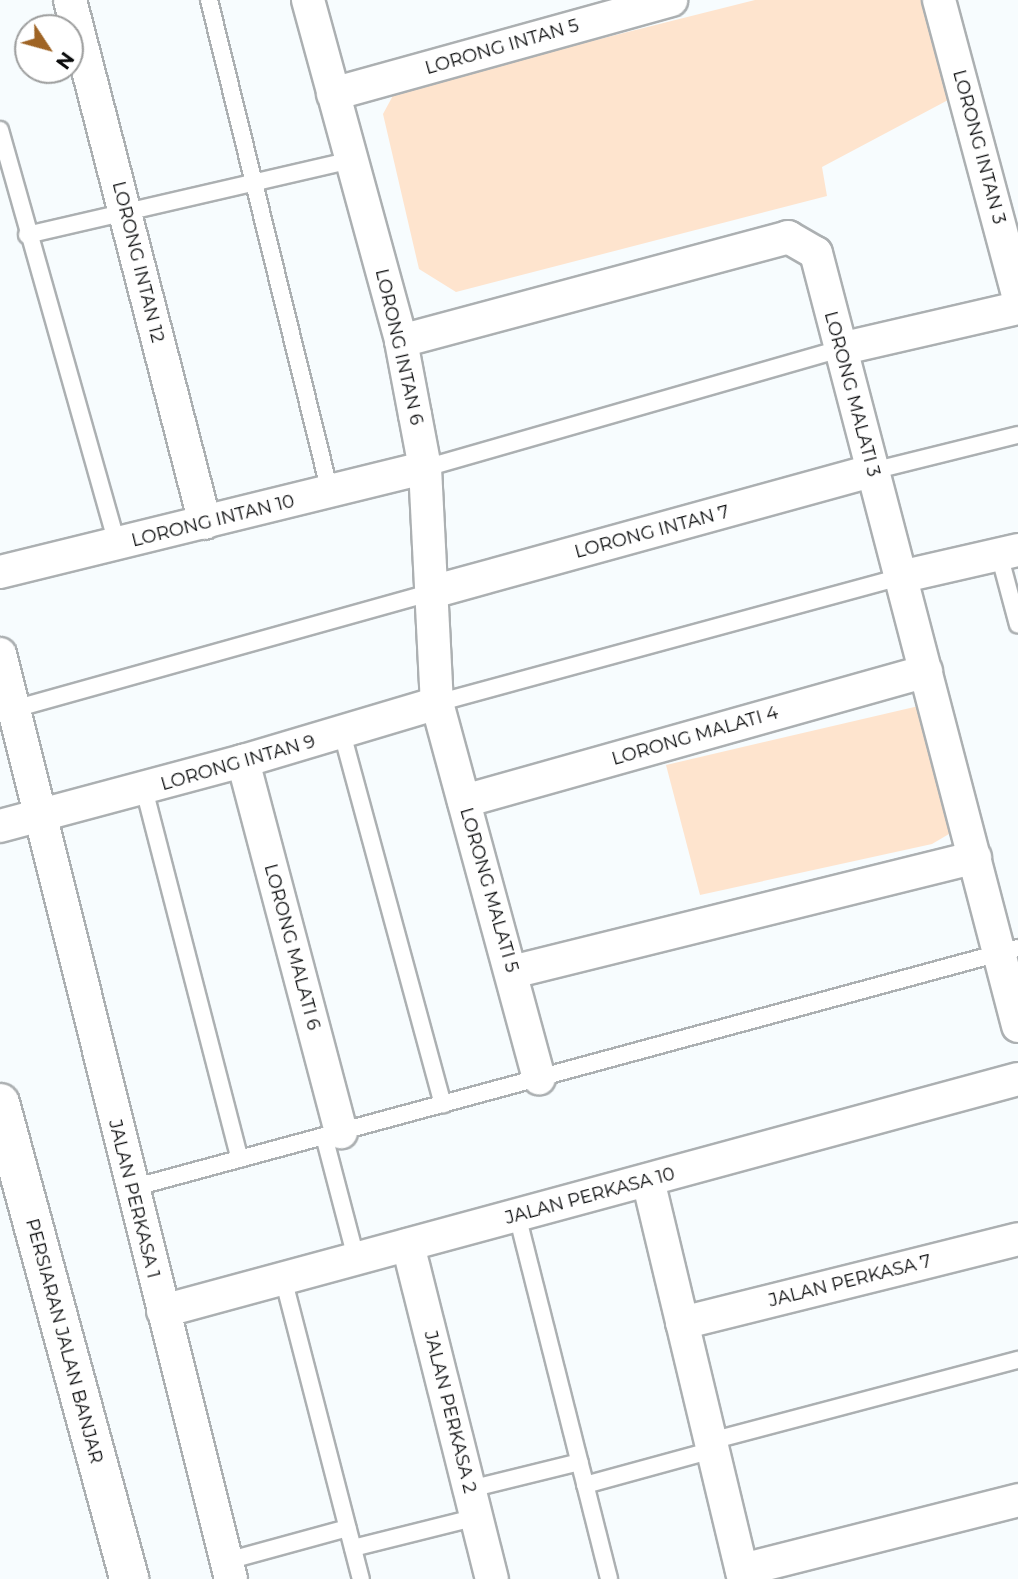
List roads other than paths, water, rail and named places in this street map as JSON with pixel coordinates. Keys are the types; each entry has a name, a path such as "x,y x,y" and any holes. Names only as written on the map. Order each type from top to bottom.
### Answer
{"street":[{"name":"LORONG INTAN 12","path":"70,0 205,523"},
{"name":"LORONG INTAN 6","path":"309,0 401,341 425,468 437,703"},
{"name":"LORONG INTAN 5","path":"333,94 628,6 671,0"},
{"name":"LORONG INTAN 3","path":"939,0 1018,294"},
{"name":"LORONG MALATI 3","path":"401,341 788,237 816,253 975,857 1009,950 1018,1026"},
{"path":"840,349 1018,308"},
{"name":"LORONG INTAN 10","path":"0,572 425,468"},
{"name":"LORONG INTAN 7","path":"432,593 872,471"},
{"path":"900,577 1008,552"},
{"name":"JALAN PERKASA 1","path":"0,654 38,818 229,1570"},
{"name":"LORONG MALATI 4","path":"464,801 926,671"},
{"name":"LORONG INTAN 9","path":"0,826 144,789 437,703"},
{"name":"LORONG MALATI 5","path":"437,703 539,1078"},
{"name":"LORONG MALATI 6","path":"243,761 333,1134"},
{"path":"512,972 975,857"},
{"name":"JALAN PERKASA 10","path":"163,1311 1018,1080"},
{"name":"PERSIARAN JALAN BANJAR","path":"0,1103 129,1579"},
{"path":"648,1180 743,1574 1018,1500"},
{"name":"JALAN PERKASA 7","path":"682,1323 1018,1239"},
{"name":"JALAN PERKASA 2","path":"408,1245 492,1579"}],"lane":[{"path":"209,0 330,492"},
{"path":"0,130 27,235 117,544"},
{"path":"27,235 352,160"},
{"path":"425,468 840,349"},
{"path":"872,471 1018,435"},
{"path":"1008,552 1018,625"},
{"path":"437,703 900,577"},
{"path":"14,709 432,593"},
{"path":"342,733 443,1104"},
{"path":"144,789 240,1159"},
{"path":"132,1188 1009,950"},
{"path":"333,1134 356,1258"},
{"path":"517,1215 609,1579"},
{"path":"284,1278 361,1579"},
{"path":"585,1485 712,1446 1018,1360"},
{"path":"353,1548 580,1462"},
{"path":"229,1570 348,1528"}]}
